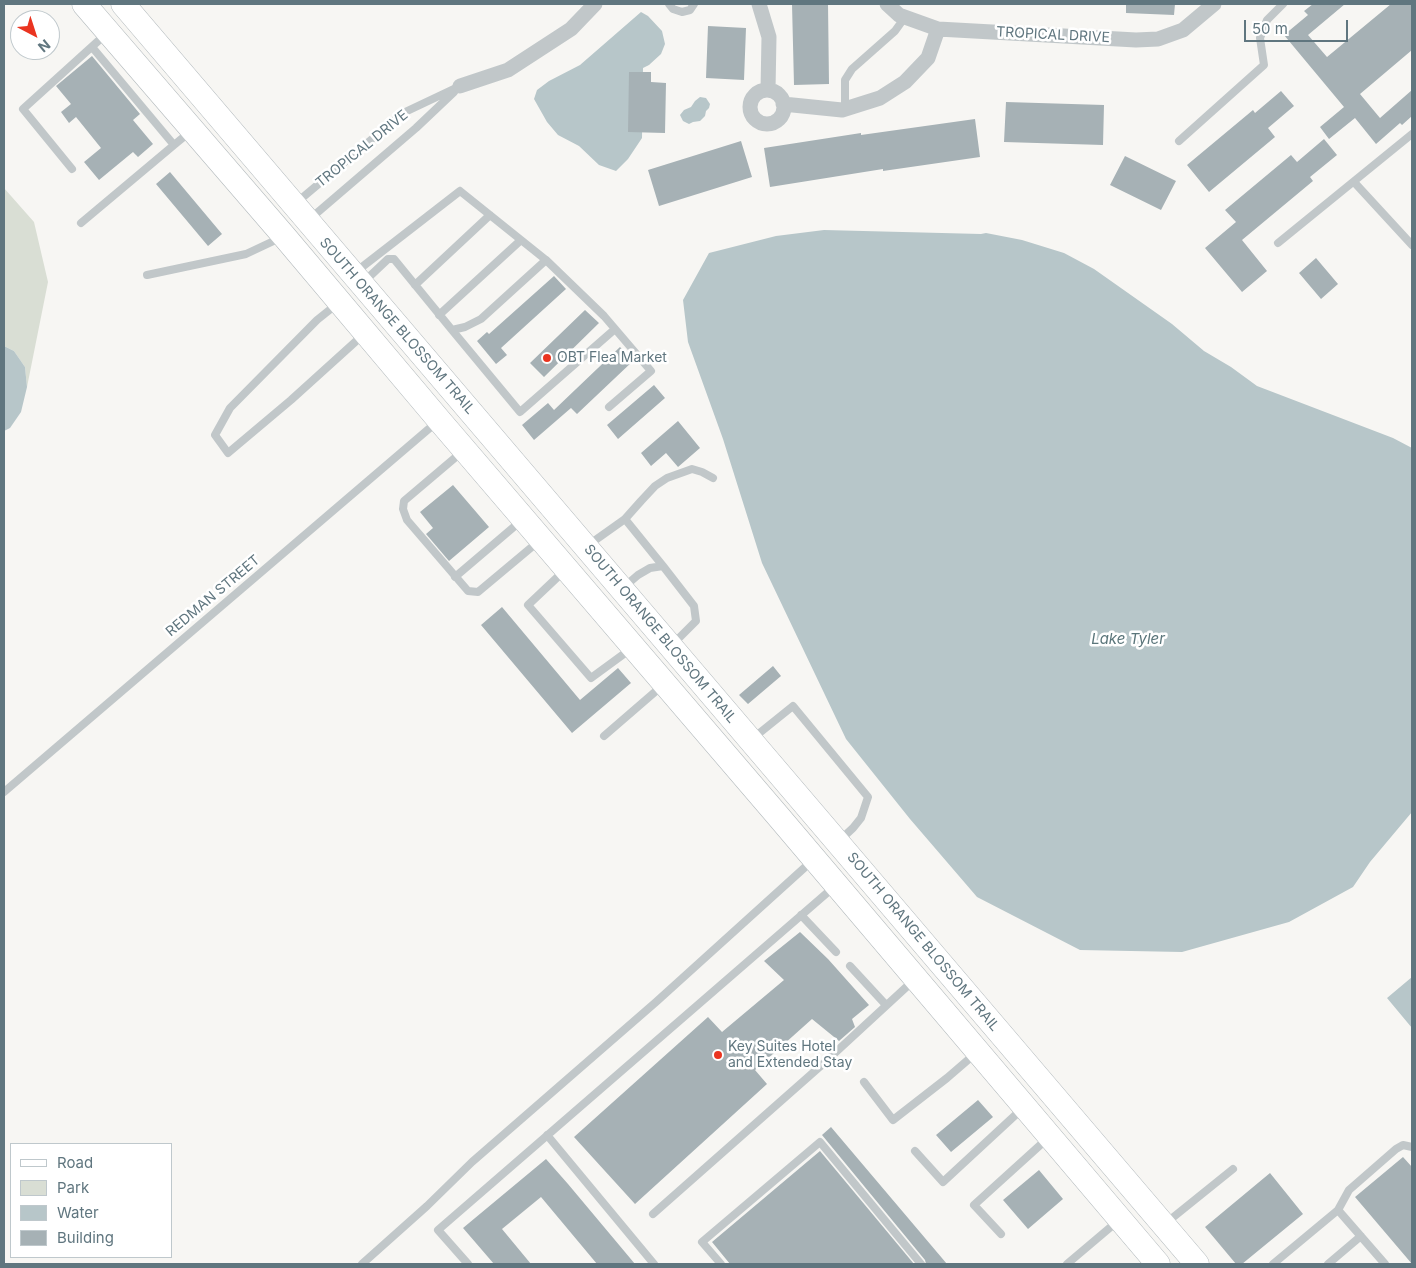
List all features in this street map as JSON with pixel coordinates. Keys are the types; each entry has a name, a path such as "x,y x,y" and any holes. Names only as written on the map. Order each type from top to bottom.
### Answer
{"main road":[{"name":"SOUTH ORANGE BLOSSOM TRAIL","path":"84,4 100,40 193,130 1158,1264"},
{"name":"SOUTH ORANGE BLOSSOM TRAIL","path":"123,4 1197,1264"},
{"path":"251,198 276,218 292,222 300,213"},
{"path":"439,420 456,420 470,425 496,441"},
{"path":"778,816 808,838 824,845 838,842"},
{"path":"837,885 853,885 867,890 895,910"}],"street":[{"name":"TROPICAL DRIVE","path":"460,86 508,70 571,29 595,4"},
{"path":"759,4 769,37 768,90"},
{"name":"TROPICAL DRIVE","path":"887,4 899,15 938,29 1136,40 1158,39 1183,30 1214,4"},
{"path":"783,104 842,110 880,98 905,82 928,58 938,29"},
{"path":"768,90 781,98 783,113 776,122 764,124 755,120 750,110 750,104 757,93 768,90"}],"lane":[{"path":"670,4 673,10 682,12 690,10 694,4"},
{"path":"1179,141 1264,65 1260,38 1267,20 1283,4"},
{"path":"845,109 845,80 852,69 895,32 906,17"},
{"path":"72,169 23,109 100,40 174,145"},
{"name":"TROPICAL DRIVE","path":"300,213 416,128 460,86"},
{"name":"TROPICAL DRIVE","path":"300,213 403,113 460,86"},
{"path":"81,223 193,130"},
{"path":"1278,243 1412,134"},
{"path":"1354,182 1412,245"},
{"path":"356,279 362,267 460,191 546,260 604,316 651,370 609,407"},
{"path":"415,285 490,215"},
{"path":"147,275 246,254 284,236"},
{"path":"439,315 521,240"},
{"path":"356,279 370,276 388,259 394,259 520,412 615,330"},
{"path":"452,330 465,327 481,318 546,260"},
{"path":"340,302 317,320 230,408 215,435 228,453 366,333"},
{"name":"REDMAN STREET","path":"4,792 439,420"},
{"path":"464,449 404,501 403,509 407,520 455,577 468,591 478,592 541,539"},
{"path":"586,547 625,519 655,486 667,478 692,470 702,472 713,478"},
{"path":"455,577 524,519"},
{"path":"625,519 694,606 696,621 671,647"},
{"path":"622,589 638,575 650,568 662,566"},
{"path":"567,569 528,605 591,678 633,647"},
{"path":"604,736 665,684"},
{"path":"751,740 793,706 868,796 861,818 838,842"},
{"path":"362,1264 427,1206 472,1162 656,1002 814,859"},
{"path":"468,1264 438,1230 837,885"},
{"path":"801,915 836,952"},
{"path":"850,966 886,1005"},
{"path":"653,1214 816,1070 916,978"},
{"path":"864,1082 893,1120 978,1052"},
{"path":"915,1151 943,1182 1025,1106"},
{"path":"547,1135 654,1264"},
{"path":"1002,1234 974,1205 1050,1136"},
{"path":"721,1264 702,1242 820,1142 921,1264"},
{"path":"1273,1264 1338,1210 1349,1190 1396,1149 1404,1145 1412,1147"},
{"path":"1164,1224 1232,1169"},
{"path":"1338,1210 1383,1264"},
{"path":"1067,1264 1120,1219"},
{"path":"1328,1264 1361,1236"}],"green space":[{"path":"4,188 34,222 48,282 27,387 25,367 14,351 4,346"}],"water":[{"path":"641,12 648,16 662,31 665,44 661,54 643,68 642,138 628,159 616,171 599,165 579,146 558,135 547,122 534,99 537,90 549,81 580,65"},
{"path":"700,97 706,98 710,104 705,116 700,121 689,124 683,121 680,115"},
{"name":"Lake Tyler","path":"824,230 986,233 1022,240 1064,253 1094,269 1172,324 1204,351 1231,367 1257,386 1393,438 1412,448 1412,812 1370,862 1353,887 1289,922 1182,952 1080,950 977,897 910,819 846,739 762,563 723,439 688,342 683,300 709,253 776,236"},
{"path":"4,346 14,351 25,367 27,387 21,412 10,428 4,431"},
{"path":"1412,977 1412,1028 1387,998"}],"building":[{"path":"792,4 828,4 829,84 794,85"},
{"path":"1126,4 1175,4 1174,15 1126,13"},
{"path":"1313,4 1345,4 1308,35 1327,57 1391,4 1412,4 1412,50 1360,94 1380,118 1412,90 1412,116 1402,125 1400,123 1376,144 1355,118 1329,139 1320,127 1344,107 1284,35 1308,15 1304,11"},
{"path":"708,26 746,28 744,80 706,78"},
{"path":"92,56 140,114 133,120 153,144 138,157 133,152 99,180 84,162 101,148 76,117 69,123 61,112 71,104 56,86"},
{"path":"629,72 651,72 651,82 666,83 665,133 628,132"},
{"path":"1281,91 1294,106 1268,128 1275,137 1209,192 1187,165 1253,110 1255,113"},
{"path":"1006,102 1104,105 1103,145 1004,142"},
{"path":"975,119 980,157 883,171 883,169 770,187 764,148 861,133 861,135"},
{"path":"1324,139 1337,155 1310,177 1313,181 1242,240 1267,271 1242,292 1205,248 1236,222 1225,210 1291,155 1297,162"},
{"path":"741,141 752,177 659,206 648,170"},
{"path":"1125,156 1176,181 1161,210 1110,185"},
{"path":"170,172 222,234 208,246 156,184"},
{"path":"1316,258 1338,284 1321,299 1299,273"},
{"path":"554,276 566,289 501,348 507,355 496,364 477,341 487,332 489,334"},
{"path":"585,310 599,323 544,377 530,363"},
{"path":"620,347 633,361 577,414 571,408 534,440 522,425 548,403 554,410"},
{"path":"654,385 665,398 618,439 607,425"},
{"path":"678,421 700,448 678,467 666,453 651,466 641,453"},
{"path":"453,485 489,527 449,561 426,534 433,528 420,512"},
{"path":"502,607 580,700 618,668 631,683 572,733 481,625"},
{"path":"773,666 781,676 748,704 739,695"},
{"name":"Key Suites Hotel and Extended Stay","path":"800,932 828,959 869,1005 852,1019 855,1027 839,1041 812,1019 755,1070 767,1084 635,1204 574,1137 708,1017 722,1032 784,980 764,961"},
{"path":"978,1100 993,1117 951,1152 936,1135"},
{"path":"831,1127 947,1264 926,1264 925,1260 822,1135"},
{"path":"820,1151 914,1264 730,1264 712,1242"},
{"path":"1403,1157 1412,1167 1412,1264 1355,1197"},
{"path":"546,1159 635,1264 597,1264 541,1197 502,1229 531,1264 494,1264 463,1228"},
{"path":"1039,1170 1063,1199 1028,1229 1003,1200"},
{"path":"1270,1173 1303,1214 1242,1264 1236,1264 1205,1227"}],"place":[{"name":"OBT Flea Market","path":"547,358"},
{"name":"Key Suites Hotel and Extended Stay","path":"718,1055"}]}
